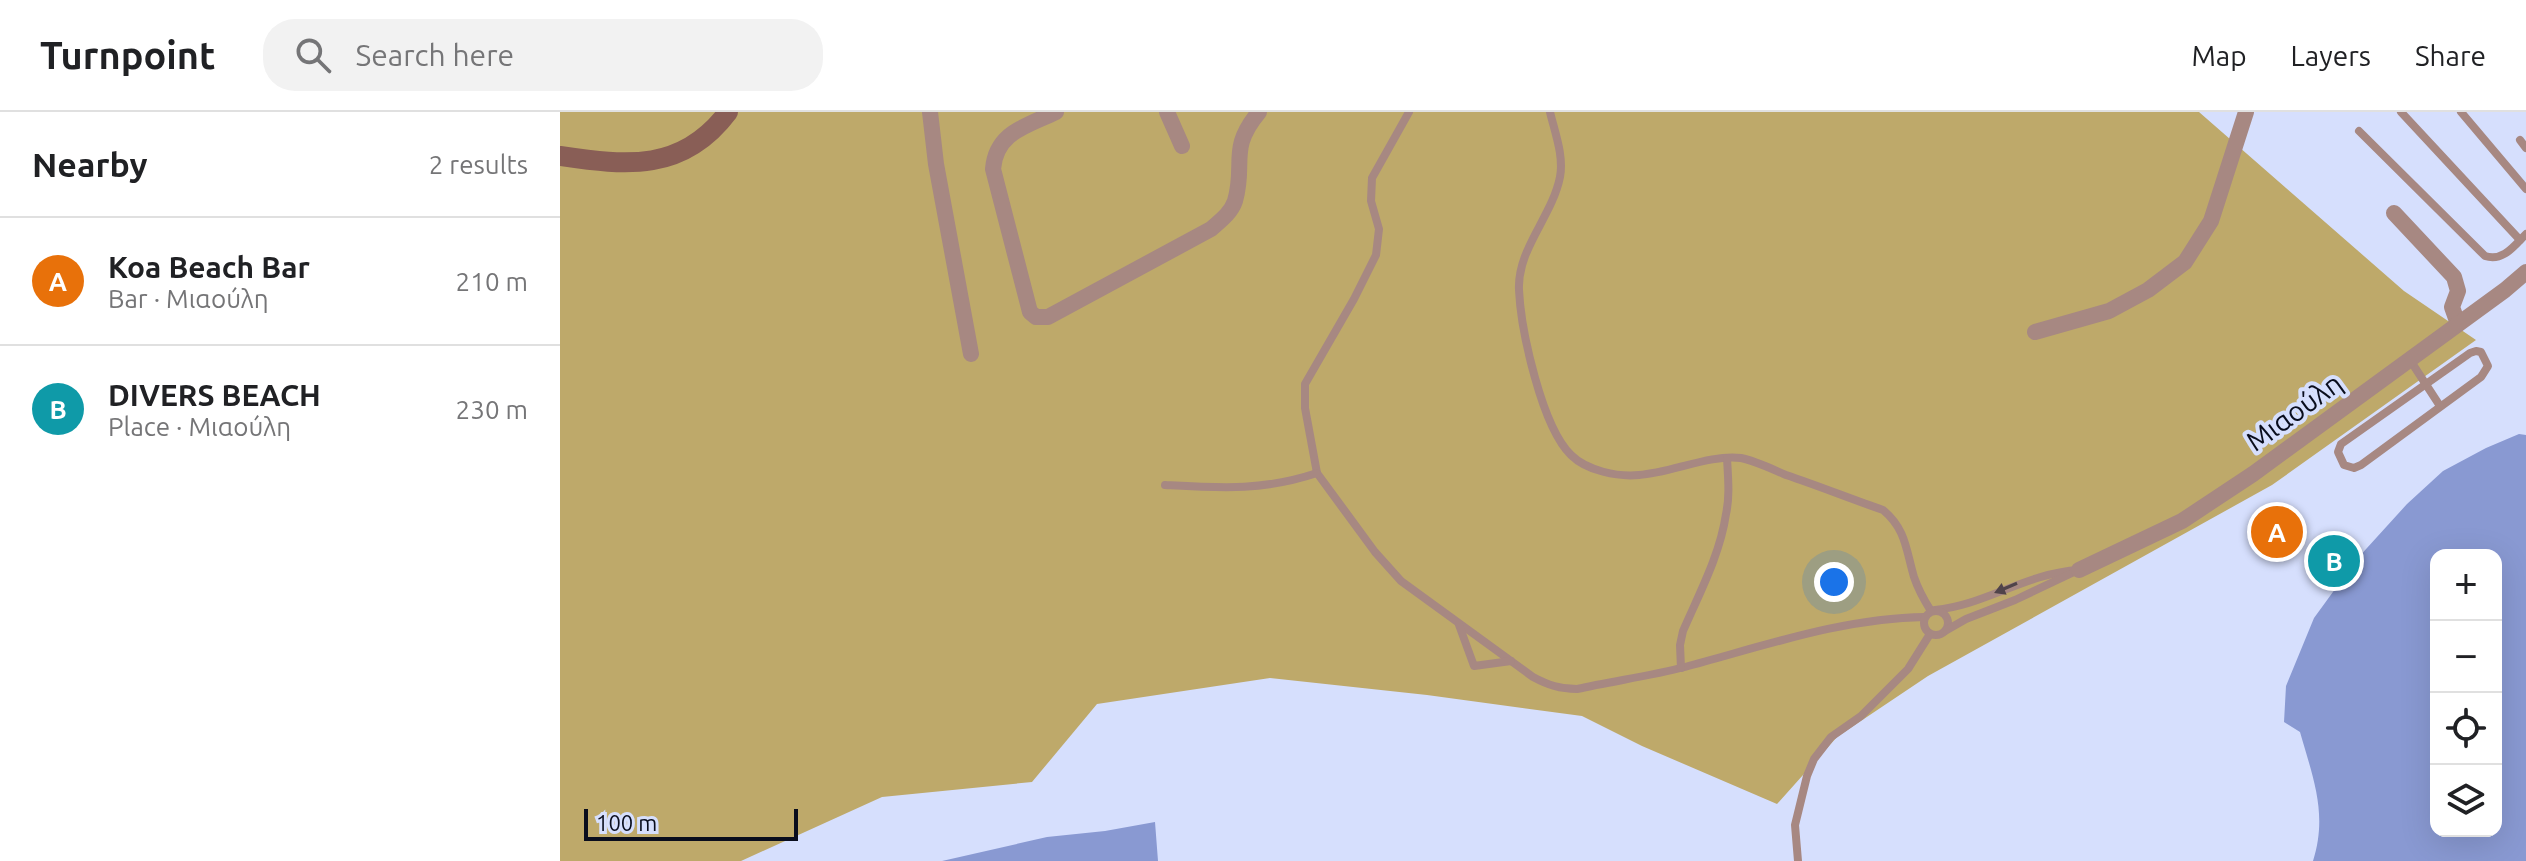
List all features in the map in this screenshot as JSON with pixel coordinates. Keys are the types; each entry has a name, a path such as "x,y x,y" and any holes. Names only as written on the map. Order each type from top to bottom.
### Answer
{"street":[{"path":"560,156 629,164 661,160 693,146 710,133 728,112"},
{"path":"930,112 936,164 971,354"},
{"path":"1056,112 1011,133 1000,143 994,155 993,169 1030,312 1036,317 1048,317 1211,229 1225,217 1235,203 1241,138 1259,112"},
{"path":"1167,112 1182,146"},
{"path":"2035,332 2109,311 2148,290 2185,262 2211,221 2246,112"},
{"path":"2394,213 2454,277 2458,291 2452,307 2458,324"},
{"name":"Μιαούλη","path":"2079,570 2182,521 2253,474 2526,272"}],"lane":[{"path":"1409,112 1372,178 1371,201 1379,229 1376,255 1305,384 1305,408 1317,473 1388,568 1418,595 1511,661 1542,682 1563,689 1577,689 1681,668 1825,629 1962,606 2035,577 2079,570"},
{"path":"1550,112 1561,158 1560,176 1554,197 1525,256 1519,290 1536,386 1561,444 1573,458 1590,467 1626,475 1660,472 1727,458 1747,460 1883,510 1903,533 1915,582 1930,613 1925,629 1930,634 1939,635 1966,619 2079,570"},
{"path":"2359,131 2485,256 2493,259 2501,257 2523,237 2401,112"},
{"path":"2461,112 2526,189"},
{"path":"2481,352 2486,359 2486,372 2361,465 2349,468 2339,459 2341,444 2425,384 2470,353 2481,352"},
{"path":"2410,359 2440,406"},
{"path":"1681,668 1683,631 1721,538 1727,514 1727,458"},
{"path":"1165,485 1245,489 1288,483 1317,473"},
{"path":"1930,613 1946,615 1948,623 1945,631"},
{"path":"1459,624 1474,666 1511,661"},
{"path":"1798,861 1795,825 1814,759 1831,737 1861,716 1908,669 1930,634"}],"shaded area":[{"path":"560,112 2199,112 2404,291 2476,340 2272,485 1928,676 1837,737 1777,804 1642,746 1582,716 1270,678 1097,704 1032,782 882,797 741,861 560,861"}],"water":[{"path":"2519,434 2526,435 2526,861 2313,861 2319,827 2317,796 2300,732 2284,722 2286,686 2314,618 2357,559 2407,504 2443,471 2486,448"},
{"path":"1155,822 1158,861 942,861 1047,837"}],"place":[{"name":"Koa Beach Bar","path":"2277,532"},
{"name":"DIVERS BEACH","path":"2334,561"}]}
